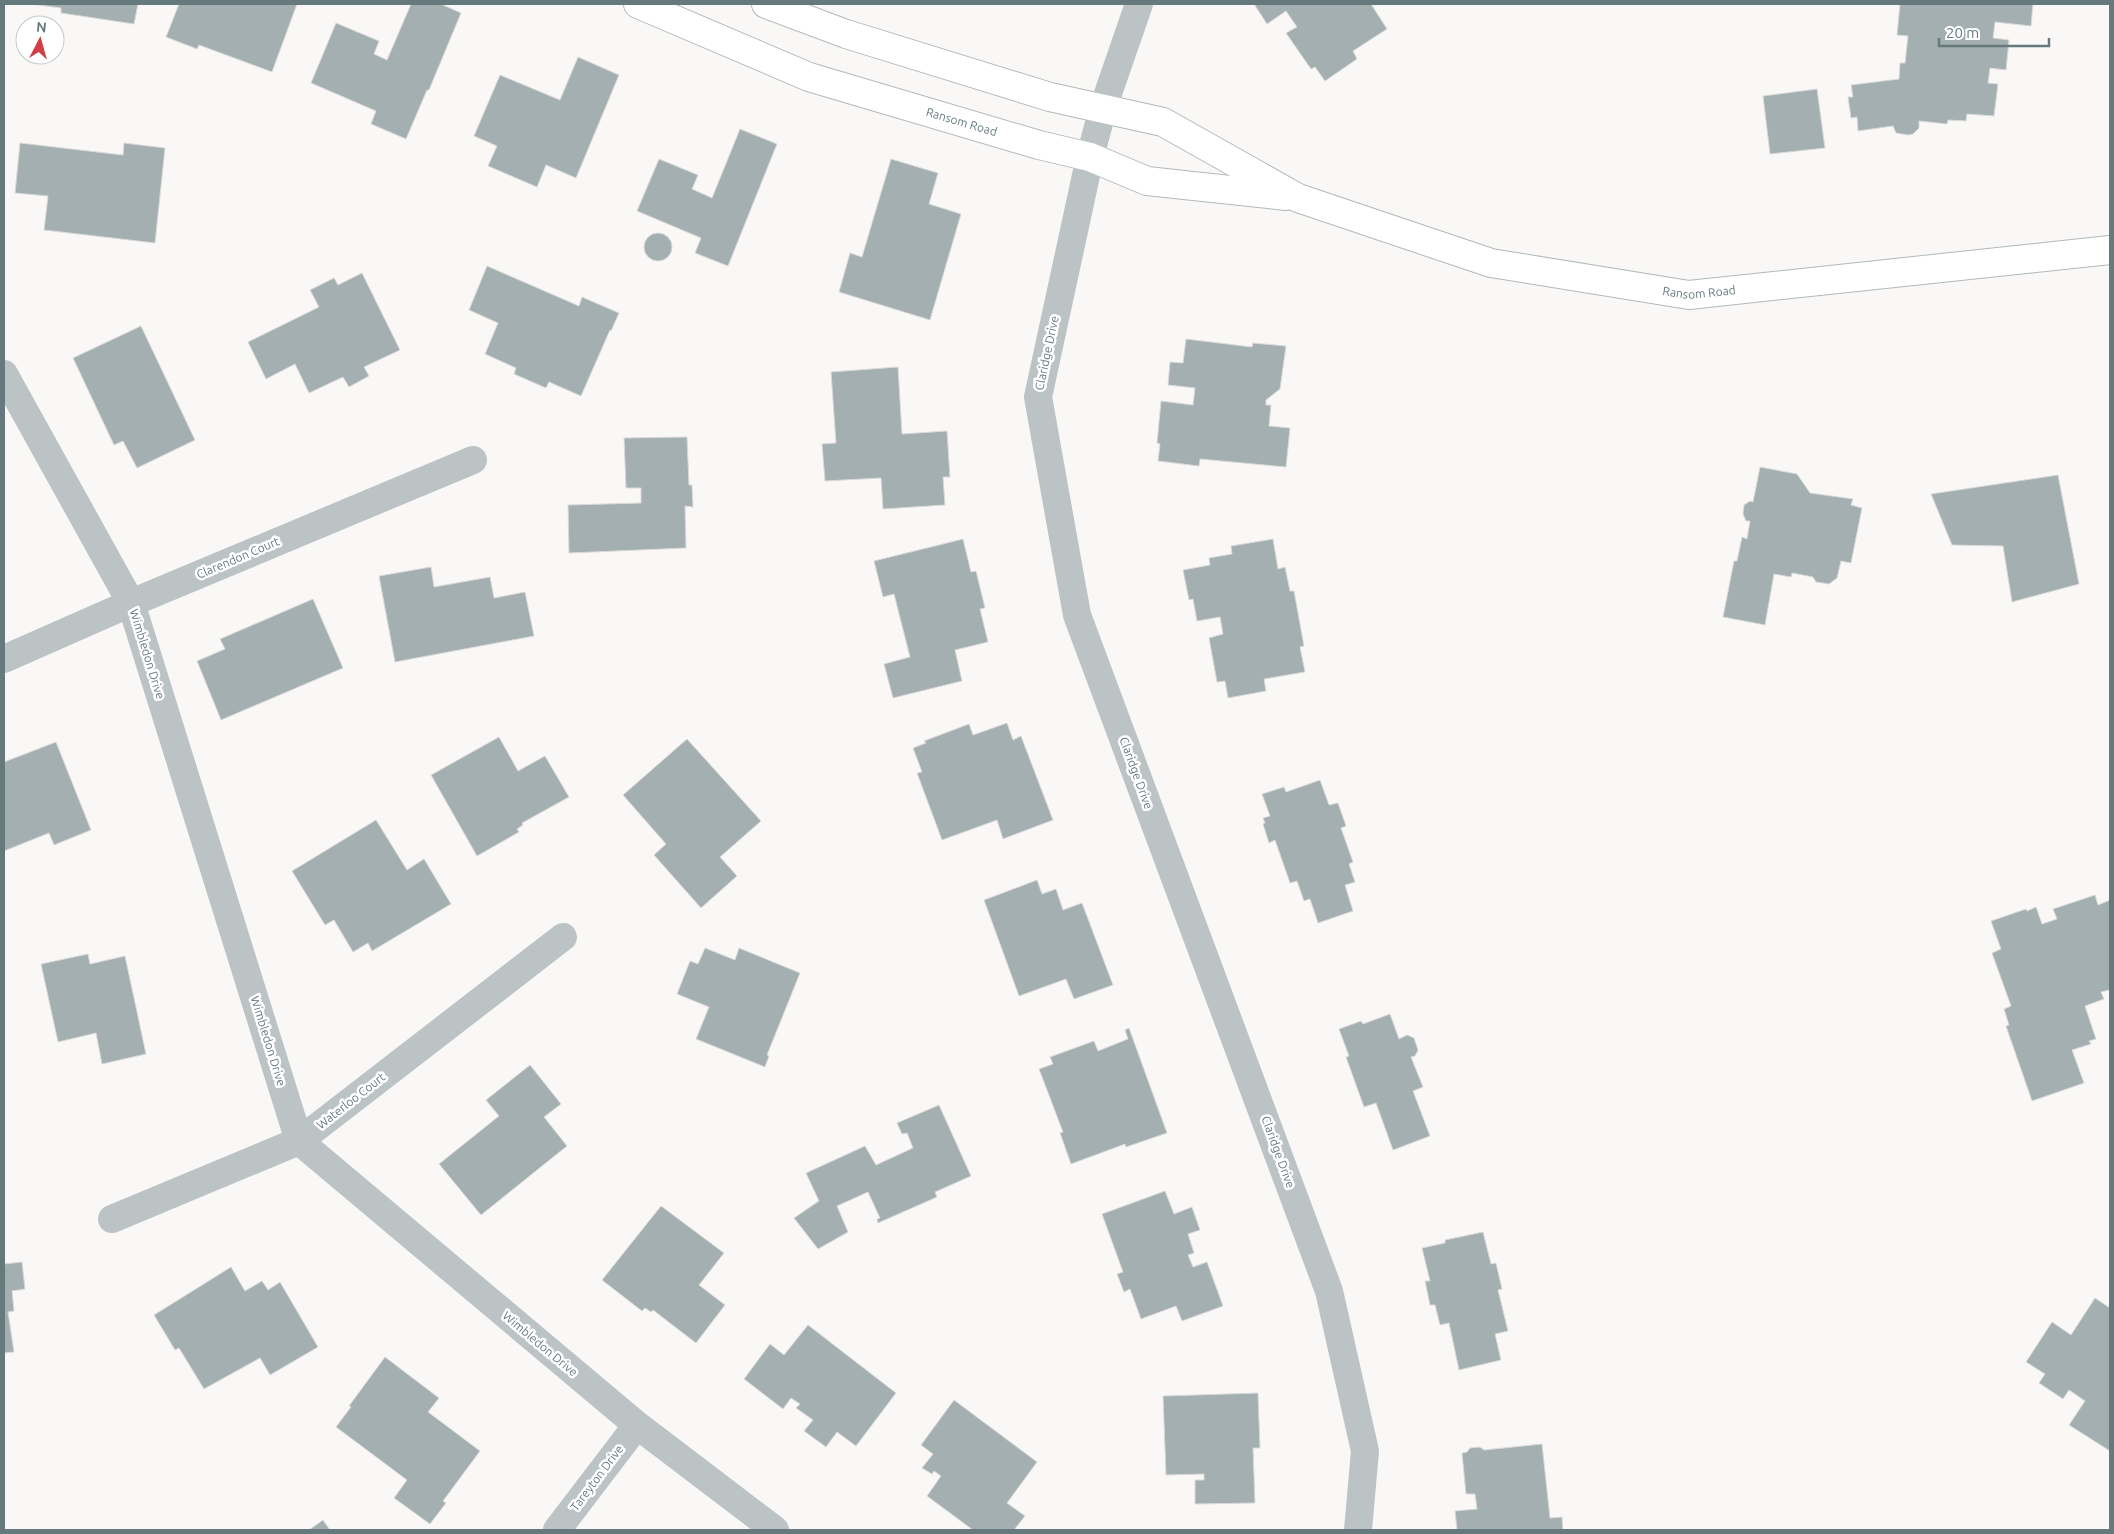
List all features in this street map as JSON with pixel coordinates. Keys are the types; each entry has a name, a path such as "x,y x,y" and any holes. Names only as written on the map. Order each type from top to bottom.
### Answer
{"street":[{"name":"Ransom Road","path":"638,4 809,77 1039,145 1090,158 1146,181 1298,198"},
{"name":"Ransom Road","path":"766,4 846,34 1050,96 1163,122 1298,198 1491,263 1689,295 2110,250"},
{"name":"Claridge Drive","path":"1139,4 1103,108 1090,158 1038,397 1077,615 1329,1290 1365,1451 1358,1530"},
{"name":"Wimbledon Drive","path":"4,374 131,603 299,1141 637,1425 775,1530"},
{"name":"Clarendon Court","path":"4,659 131,603 473,460"},
{"name":"Waterloo Court","path":"112,1219 299,1141 563,937"},
{"name":"Tareyton Drive","path":"557,1530 637,1425"}],"building":[{"path":"31,4 138,4 134,24 61,13 61,8"},
{"path":"179,4 297,4 272,72 199,45 197,49 166,37"},
{"path":"411,4 441,4 461,13 406,139 371,124 376,111 311,83 336,23 379,41 374,54 387,60"},
{"path":"1254,4 1371,4 1387,29 1353,51 1357,59 1325,81 1315,67 1311,69 1286,33 1297,27 1286,11 1267,24"},
{"path":"1900,4 2033,4 2031,26 1995,22 1993,38 2009,40 2006,70 1990,68 1988,83 1998,84 1994,116 1967,114 1966,121 1948,120 1947,124 1919,121 1919,128 1913,134 1908,135 1896,133 1893,126 1858,131 1857,117 1851,118 1848,97 1853,97 1851,85 1899,79 1900,63 1905,63 1908,36 1897,35"},
{"path":"578,57 619,75 576,178 546,165 537,187 488,166 497,146 474,136 500,75 560,100"},
{"path":"1817,89 1825,148 1770,154 1763,96"},
{"path":"740,129 777,144 728,266 695,253 701,238 637,211 659,159 698,175 692,189 712,198"},
{"path":"20,143 123,155 124,143 165,148 155,243 44,230 48,196 15,193"},
{"path":"891,159 938,173 929,204 961,214 930,320 839,292 850,253 862,257"},
{"path":"658,233 668,237 672,247 668,257 658,261 648,257 644,247 648,237"},
{"path":"487,266 579,306 582,297 619,313 581,396 549,382 546,388 514,374 516,368 485,354 498,323 469,310"},
{"path":"362,273 400,350 364,367 369,376 349,387 343,377 309,393 295,364 266,379 248,342 319,307 310,290 334,278 338,285"},
{"path":"141,326 195,440 137,468 123,441 114,445 73,358"},
{"path":"1186,339 1252,347 1253,343 1286,346 1280,389 1266,400 1266,405 1271,405 1269,426 1290,428 1286,467 1200,459 1199,466 1158,461 1160,444 1157,443 1161,401 1193,405 1195,388 1168,385 1170,362 1183,363"},
{"path":"898,367 902,434 947,431 950,477 943,477 945,505 883,509 881,478 825,481 822,444 836,443 831,372"},
{"path":"687,437 689,485 692,485 693,507 685,506 686,548 569,553 568,505 641,503 641,488 626,488 624,438"},
{"path":"1760,467 1797,474 1810,493 1853,499 1851,505 1862,508 1851,563 1841,561 1837,578 1829,584 1816,582 1813,577 1792,573 1791,577 1774,574 1765,625 1723,617 1734,561 1737,561 1742,537 1747,539 1750,521 1746,521 1743,514 1744,505 1750,501 1753,502"},
{"path":"2058,475 2079,584 2012,602 2003,546 1952,545 1931,494"},
{"path":"963,539 971,572 976,571 985,608 980,609 988,642 955,650 962,681 893,698 884,664 910,657 894,594 883,597 874,561"},
{"path":"1273,539 1278,569 1285,567 1290,591 1294,591 1304,646 1300,647 1305,672 1264,679 1266,691 1228,698 1225,681 1217,682 1209,638 1223,634 1220,617 1197,621 1193,599 1189,600 1183,570 1210,565 1209,558 1232,554 1231,546"},
{"path":"431,567 434,587 490,577 494,598 525,592 534,636 395,662 379,576"},
{"path":"313,599 343,668 221,720 197,661 225,649 220,639"},
{"path":"1007,723 1013,740 1021,736 1053,820 1003,839 997,820 942,840 917,773 922,772 913,748 926,743 924,741 969,724 973,735"},
{"path":"499,737 518,771 545,756 569,797 522,823 523,825 517,829 519,832 477,856 431,775"},
{"path":"687,739 761,821 720,857 737,876 701,908 654,855 666,844 623,795"},
{"path":"56,742 91,830 54,845 49,833 4,851 4,762"},
{"path":"1320,780 1329,805 1338,803 1346,826 1341,828 1353,862 1349,864 1355,882 1345,885 1353,911 1318,923 1310,899 1304,901 1297,881 1290,883 1275,840 1269,843 1263,818 1270,816 1262,794 1284,787 1286,792"},
{"path":"376,820 407,870 424,859 451,904 372,951 368,943 353,952 334,920 325,925 292,871"},
{"path":"1037,880 1042,894 1056,889 1063,910 1082,903 1113,985 1074,999 1066,979 1019,996 984,900"},
{"path":"2095,895 2098,905 2110,900 2110,993 2109,990 2101,992 2104,999 2085,1006 2096,1039 2089,1041 2091,1044 2072,1050 2084,1083 2032,1101 2006,1026 2009,1025 2004,1009 2011,1006 1992,953 2001,949 1991,921 2036,907 2042,924 2057,919 2053,909"},
{"path":"705,948 735,960 739,948 800,973 767,1055 769,1056 765,1067 696,1039 709,1007 677,994 690,961 698,964"},
{"path":"88,954 90,964 125,956 146,1054 102,1064 96,1033 58,1042 41,964"},
{"path":"1390,1014 1399,1039 1407,1035 1414,1038 1418,1050 1415,1056 1411,1057 1423,1087 1413,1091 1430,1136 1393,1150 1376,1103 1364,1107 1346,1057 1349,1056 1339,1029 1361,1021 1363,1024"},
{"path":"1129,1028 1167,1133 1126,1147 1125,1144 1071,1164 1060,1133 1063,1132 1039,1069 1053,1064 1050,1057 1094,1041 1098,1051 1128,1039 1125,1030"},
{"path":"530,1065 561,1104 544,1117 567,1146 481,1215 439,1164 499,1116 486,1100"},
{"path":"939,1105 971,1176 935,1192 937,1197 878,1223 877,1219 880,1218 868,1192 837,1206 848,1232 818,1249 794,1218 819,1201 806,1173 865,1146 876,1165 913,1148 907,1133 902,1134 897,1123"},
{"path":"1165,1191 1174,1214 1192,1207 1200,1230 1188,1234 1194,1253 1188,1255 1193,1267 1207,1262 1223,1306 1182,1321 1176,1306 1141,1319 1130,1289 1124,1292 1117,1274 1123,1272 1102,1214"},
{"path":"661,1206 724,1253 699,1285 725,1305 696,1343 653,1310 651,1312 645,1308 642,1311 602,1280"},
{"path":"1483,1232 1491,1264 1496,1263 1502,1289 1498,1290 1508,1331 1495,1334 1501,1360 1459,1370 1449,1323 1440,1325 1435,1305 1430,1305 1425,1281 1430,1281 1422,1248 1445,1243 1445,1240"},
{"path":"22,1262 25,1289 12,1291 14,1311 8,1312 14,1352 4,1353 4,1264"},
{"path":"231,1267 245,1291 262,1281 268,1290 280,1282 318,1347 270,1375 260,1358 204,1389 179,1348 175,1350 154,1315"},
{"path":"2095,1298 2110,1308 2110,1451 2069,1425 2085,1401 2069,1390 2063,1399 2039,1383 2045,1374 2026,1362 2052,1322 2071,1335"},
{"path":"808,1325 896,1393 856,1446 837,1432 826,1447 804,1431 813,1420 796,1408 800,1404 791,1398 783,1409 744,1379 770,1344 784,1355"},
{"path":"385,1357 439,1398 428,1412 480,1451 443,1501 446,1503 430,1524 394,1498 407,1480 336,1427"},
{"path":"1258,1393 1260,1448 1253,1448 1255,1503 1195,1504 1195,1480 1204,1480 1204,1474 1166,1475 1163,1396"},
{"path":"954,1400 1037,1462 1007,1503 1025,1516 1014,1530 973,1530 927,1496 941,1476 934,1471 932,1474 922,1468 933,1454 921,1445"},
{"path":"1542,1444 1550,1518 1562,1517 1563,1530 1457,1530 1455,1511 1477,1509 1475,1494 1466,1494 1462,1453 1467,1452 1470,1448 1480,1447 1484,1450"},
{"path":"323,1520 330,1530 309,1530"}]}
